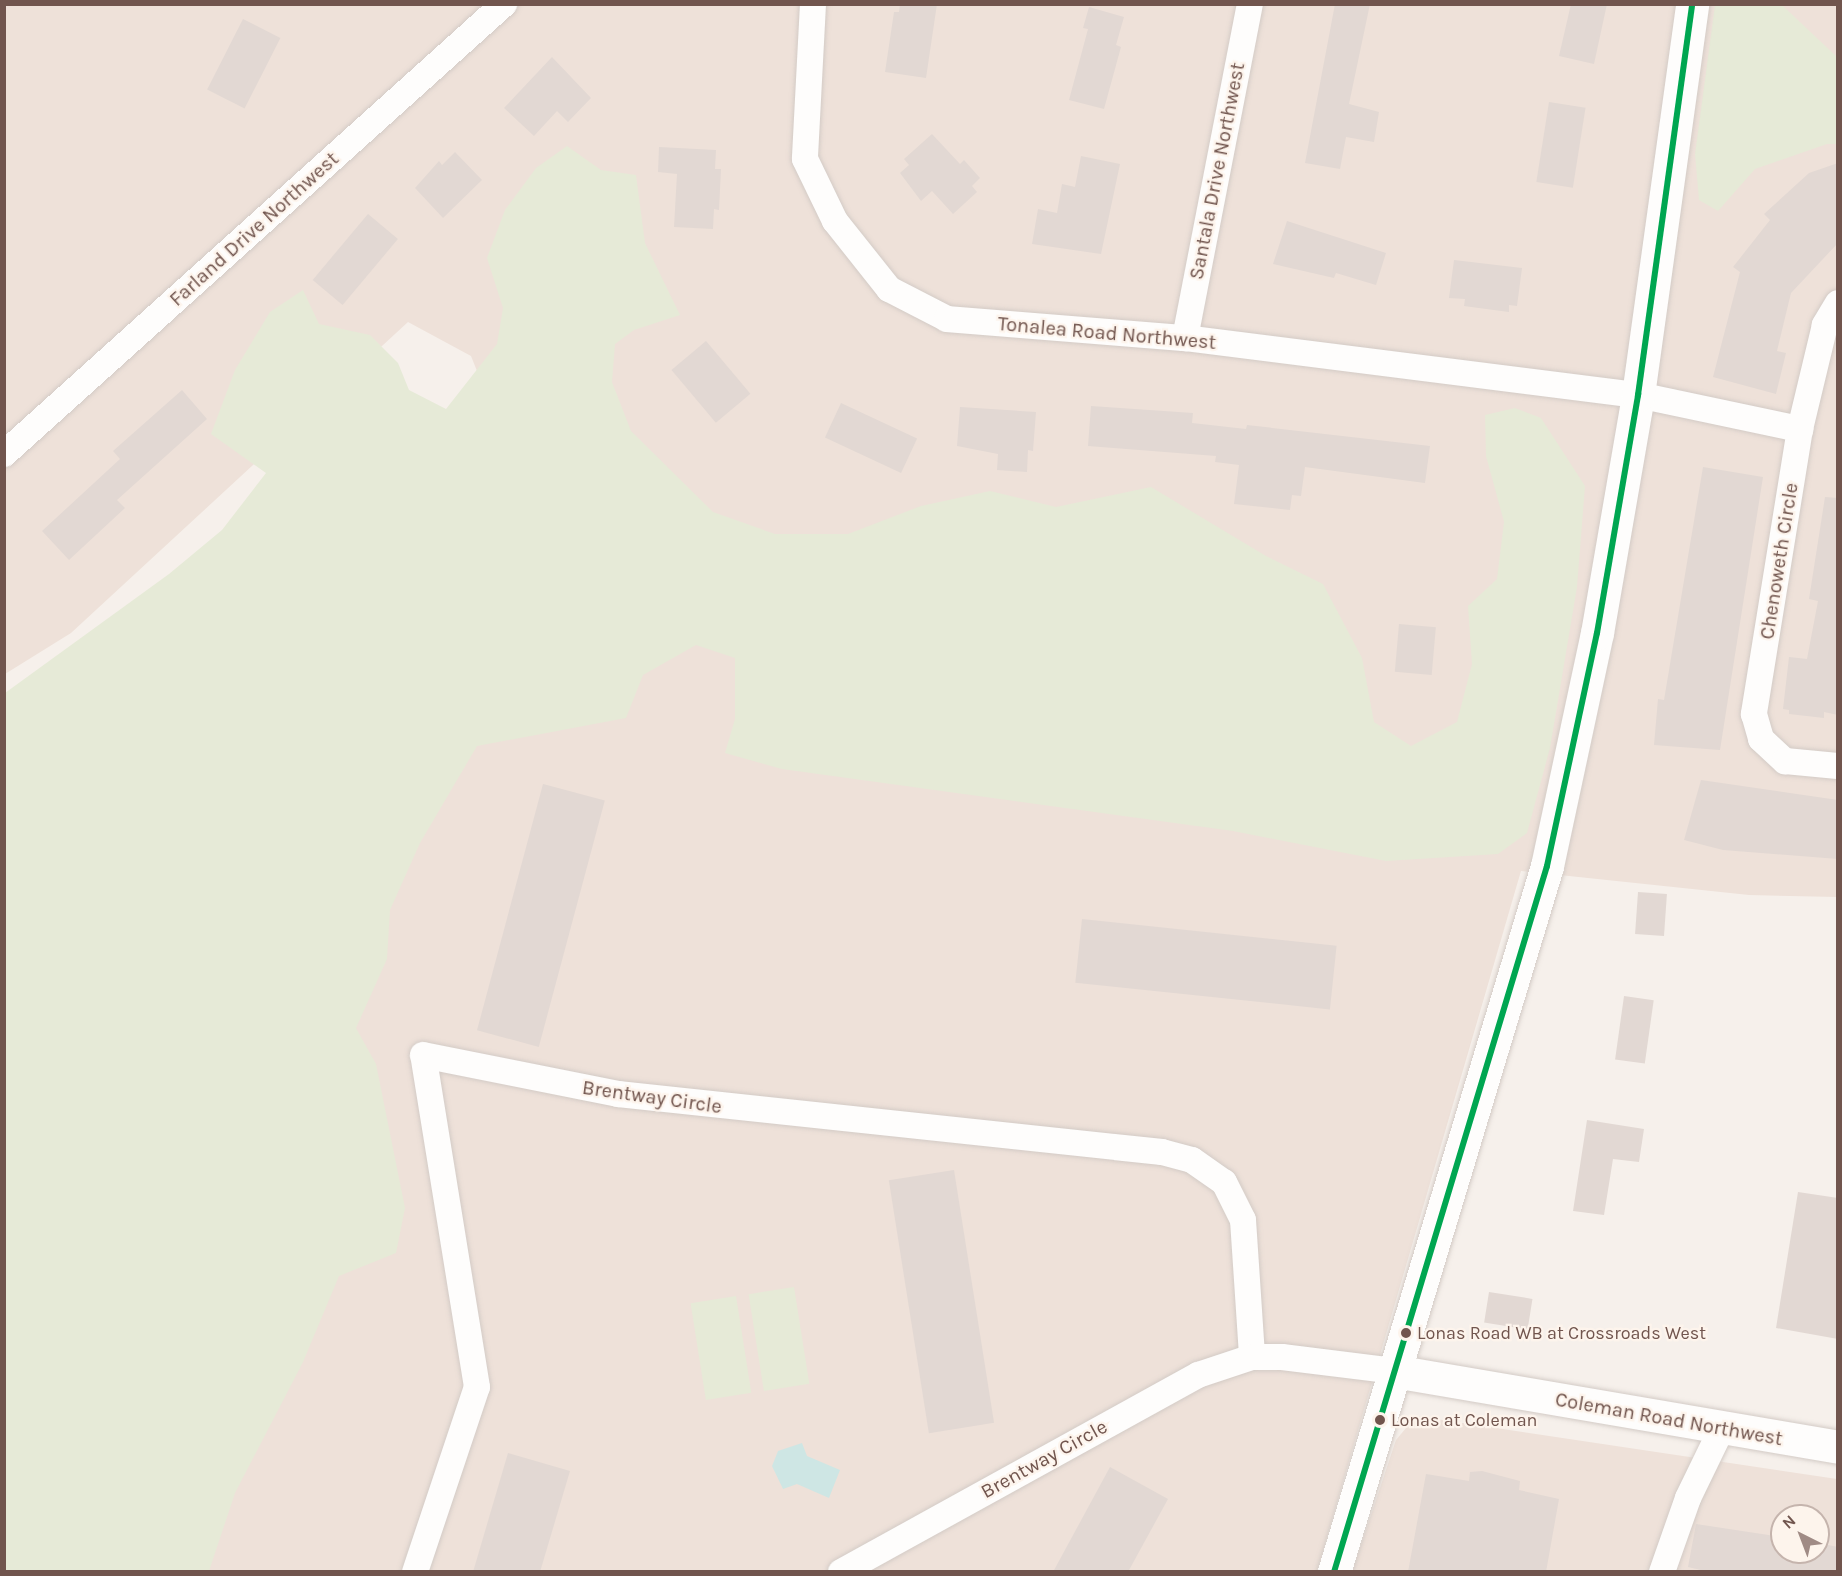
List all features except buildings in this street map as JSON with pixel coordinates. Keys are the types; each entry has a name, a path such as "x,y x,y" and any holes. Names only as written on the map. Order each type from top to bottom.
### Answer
{"street":[{"name":"Farland Drive Northwest","path":"4,454 504,4"},
{"name":"Tonalea Road Northwest","path":"813,4 805,159 835,221 890,289 947,319 1185,338 1638,395 1800,429"},
{"name":"Santala Drive Northwest","path":"1185,338 1250,4"},
{"path":"1334,1572 1547,866 1598,633 1638,395 1692,4"},
{"name":"Chenoweth Circle","path":"1838,303 1825,326 1800,429 1754,714 1761,739 1785,761 1838,766"},
{"name":"Brentway Circle","path":"415,1572 477,1387 423,1056 618,1094 1162,1152 1192,1160 1224,1182 1243,1220 1252,1357"},
{"name":"Brentway Circle","path":"841,1572 1198,1375 1252,1357 1282,1357 1394,1371"},
{"name":"Coleman Road Northwest","path":"1394,1371 1721,1430 1838,1447"},
{"path":"1662,1572 1688,1498 1721,1430"}],"shaded area":[{"path":"5,5 1837,5 1837,897 1749,895 1521,871 1317,1571 171,1571 489,401 471,356 408,322 71,633 5,674"},
{"path":"1416,1416 1837,1479 1837,1571 1352,1572 1396,1440"}],"green space":[{"path":"1715,5 1782,5 1838,58 1837,144 1827,144 1755,169 1718,211 1699,200 1695,154"},
{"path":"567,146 601,170 636,175 645,243 680,315 634,330 615,344 612,382 631,431 713,512 775,534 848,534 921,506 990,491 1056,507 1151,487 1266,556 1323,584 1362,658 1374,722 1411,746 1457,722 1472,664 1468,606 1497,579 1504,522 1486,456 1485,415 1515,408 1541,418 1585,486 1577,587 1550,748 1527,833 1498,854 1386,861 1233,831 782,769 725,753 735,719 735,658 696,645 643,675 626,718 477,746 420,843 390,910 387,959 356,1028 376,1064 405,1208 396,1253 339,1276 303,1362 235,1493 209,1571 5,1571 5,693 169,574 222,530 266,473 211,434 235,370 270,312 303,290 319,324 370,335 398,363 409,390 446,409 497,344 503,308 487,258 505,210 536,168"},
{"path":"794,1287 809,1384 764,1391 749,1294"},
{"path":"736,1296 751,1393 706,1400 691,1303"}],"water":[{"path":"802,1443 807,1456 840,1470 829,1498 797,1484 783,1489 772,1466 778,1451"}],"transit line":[{"path":"1334,1572 1547,866 1597,633 1638,395 1692,4"}],"place":[{"name":"Lonas Road WB at Crossroads West","path":"1406,1333"},
{"name":"Lonas at Coleman","path":"1380,1420"}]}
